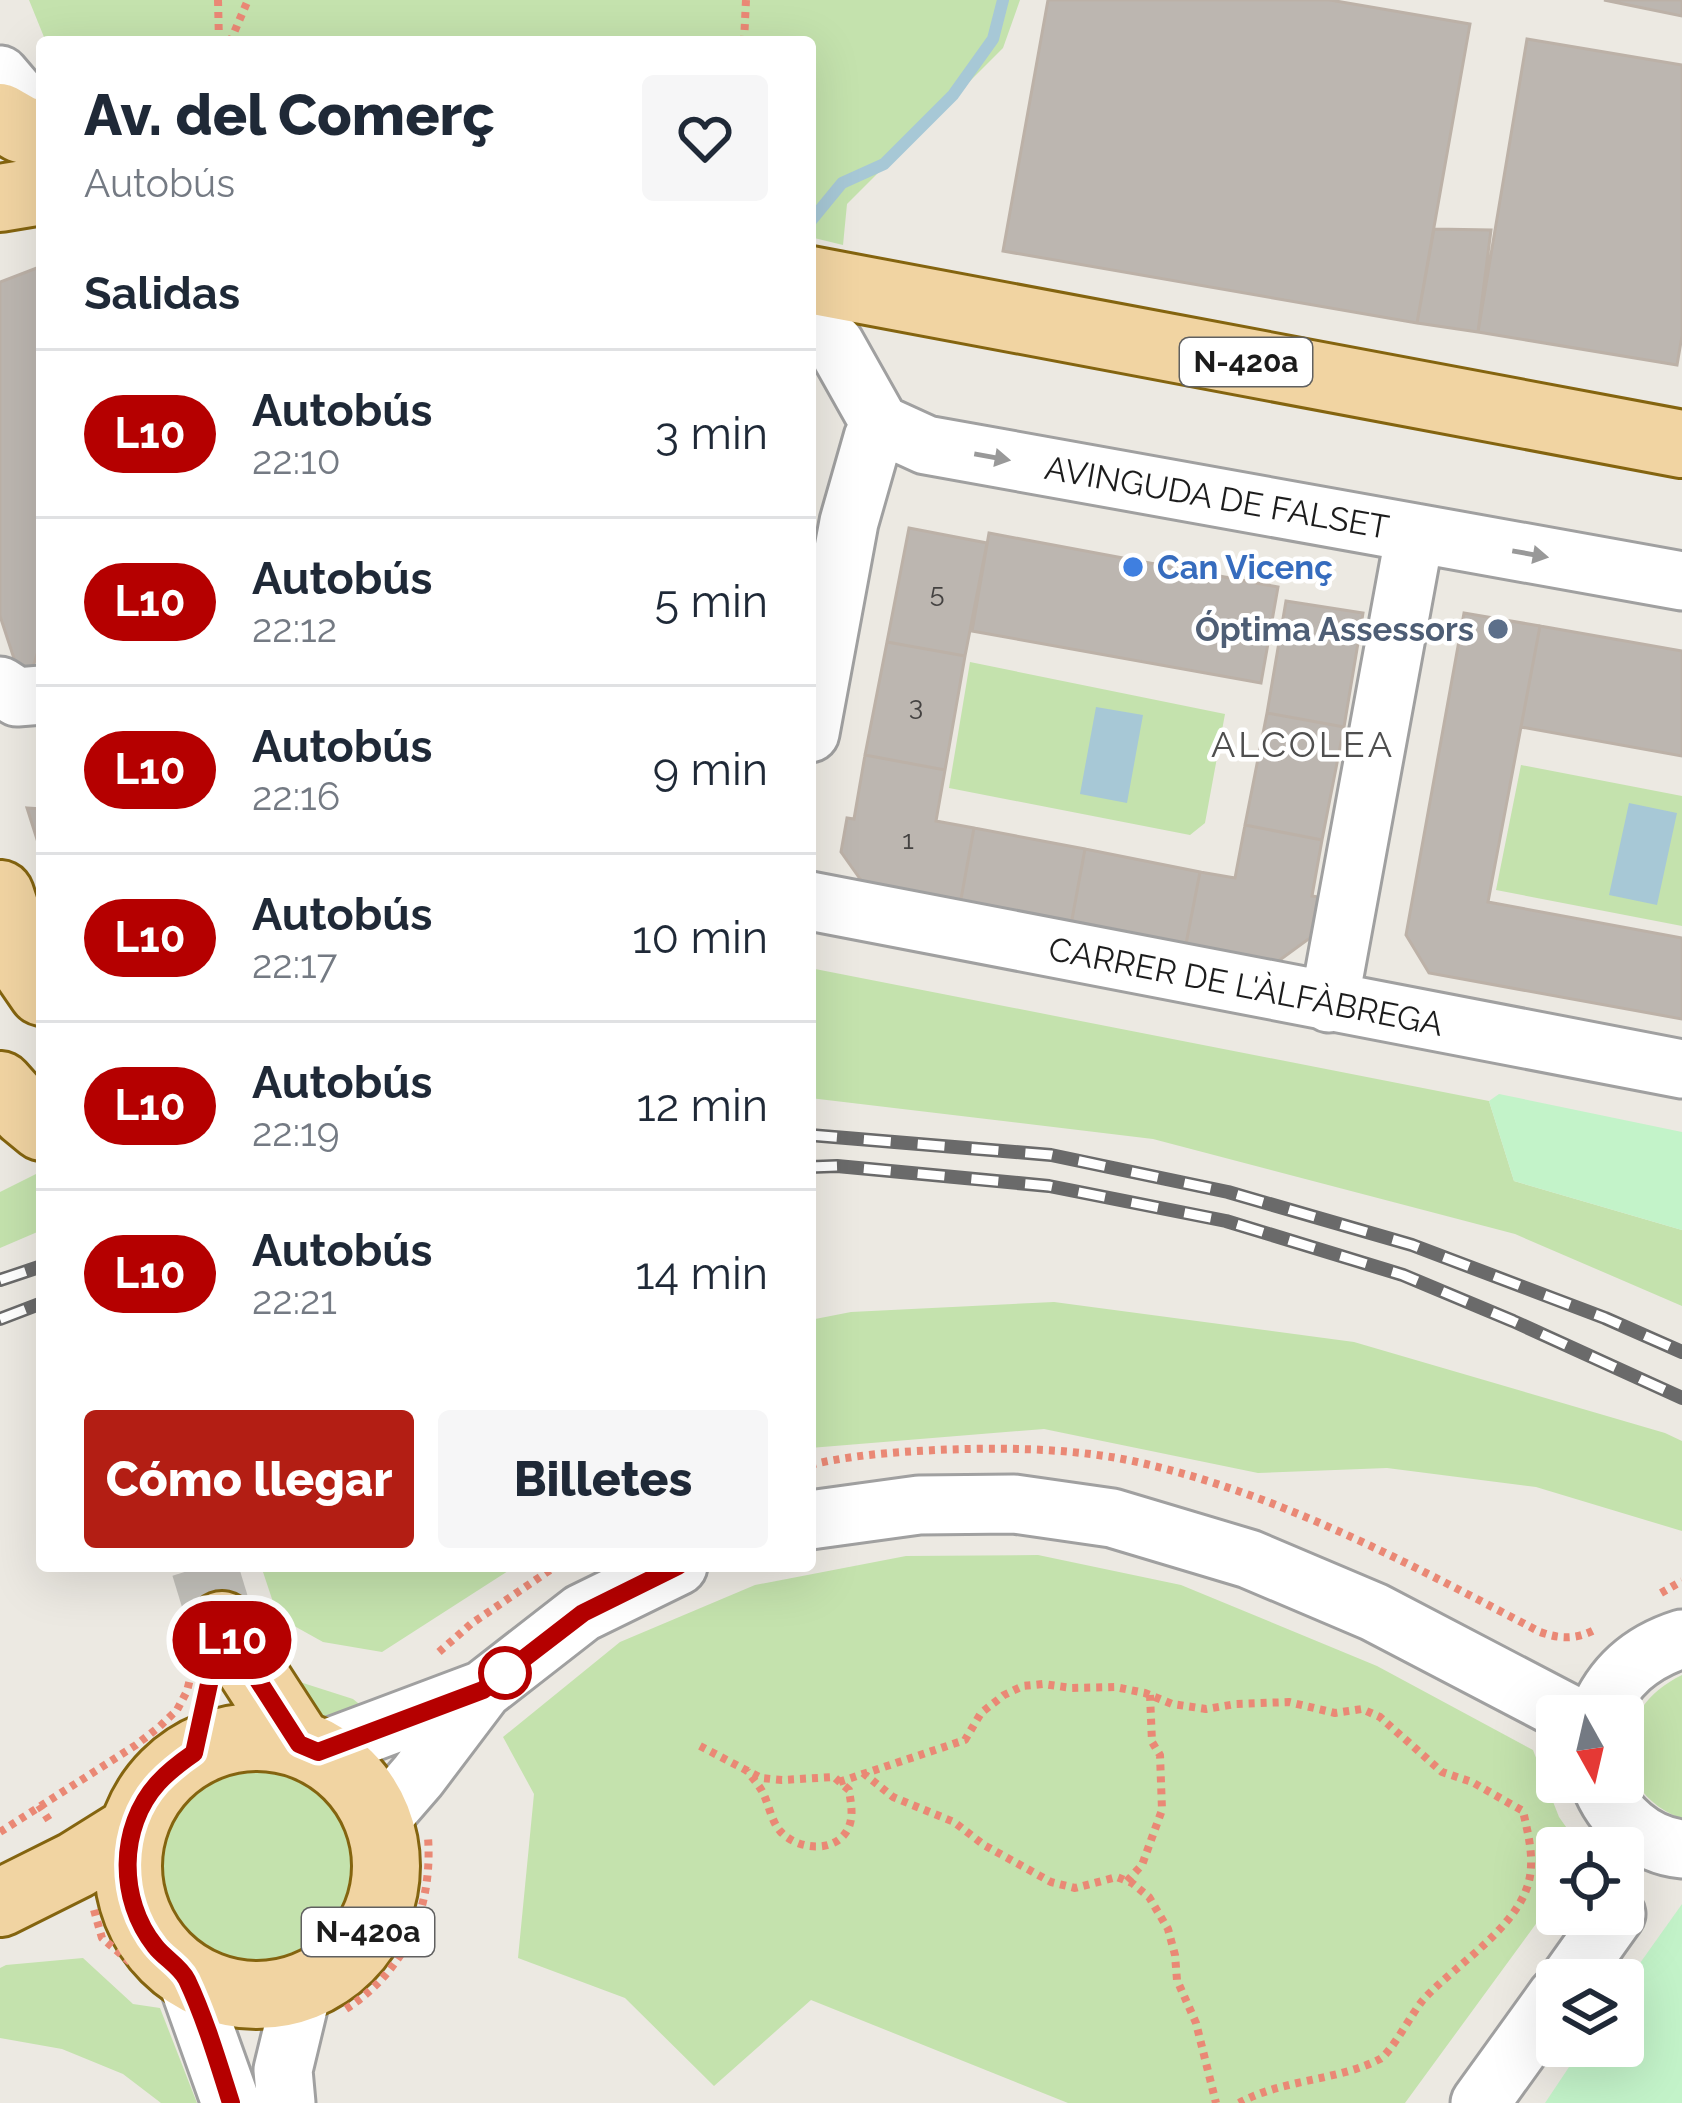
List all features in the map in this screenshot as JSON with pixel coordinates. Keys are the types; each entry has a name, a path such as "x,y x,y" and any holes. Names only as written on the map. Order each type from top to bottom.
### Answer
{"main road":[{"path":"0,117 36,133"},
{"path":"0,172 36,173"},
{"path":"0,198 36,192"},
{"name":"N-420a","path":"816,281 1682,444"},
{"name":"N-420a","path":"816,321 1682,481"},
{"path":"0,894 22,974"},
{"path":"194,1753 222,1624 309,1748"},
{"path":"185,1975 154,1946 134,1910 127,1857 141,1807 173,1768 194,1753 228,1740 264,1737 309,1748"},
{"name":"N-420a","path":"185,1975 222,1991 318,2002 338,1967 365,1937 382,1901 387,1861 403,1828 344,1770 309,1748"},
{"path":"0,1903 132,1830"},
{"path":"0,1915 134,1910"}],"street":[{"path":"0,75 36,116"},
{"path":"816,326 835,344 880,424 849,522 816,701"},
{"name":"AVINGUDA DE FALSET","path":"880,424 926,445 1682,581"},
{"path":"1329,1003 1415,533"},
{"path":"0,686 17,697 36,695"},
{"name":"CARRER DE L'ÀLFÀBREGA","path":"816,902 1682,1069"},
{"path":"816,1519 919,1505 1014,1504 1112,1518 1249,1559 1375,1612 1536,1697"},
{"path":"403,1828 418,1776 483,1690 583,1613 666,1572"},
{"path":"1605,1695 1630,1665 1682,1639"},
{"path":"309,1748 483,1690"},
{"path":"1610,1803 1632,1829 1674,1848 1644,1882"},
{"path":"185,1975 231,2103"},
{"path":"286,2103 283,2070 318,2002"},
{"path":"1480,2103 1536,2025"}],"path":[{"path":"218,0 219,36"},
{"path":"233,36 248,0"},
{"path":"744,36 746,0"},
{"path":"435,1654 547,1572"},
{"path":"0,1832 159,1727 177,1710 191,1673"},
{"path":"839,1782 965,1740 981,1713 1023,1686 1115,1687 1206,1709 1289,1702 1334,1713 1362,1709 1380,1717 1442,1772 1472,1782 1523,1811 1532,1871 1523,1895 1507,1922 1420,2003 1385,2057 1262,2091 1239,2103"},
{"path":"1127,1881 1142,1865 1162,1810 1160,1755 1152,1742 1150,1695"},
{"path":"700,1746 761,1778 833,1777 849,1790 853,1813 847,1833 832,1845 796,1843 778,1830 762,1789 747,1771"},
{"path":"863,1774 893,1797 954,1822 984,1845 1051,1882 1075,1888 1117,1877 1149,1897 1168,1929 1177,1980 1196,2023 1216,2103"},
{"path":"318,2002 371,1993 408,1943 425,1891 429,1858 403,1828"}],"green space":[{"path":"29,0 1020,0 1003,48 847,204 843,245 816,238 816,36 44,36"},
{"path":"970,662 1225,714 1205,823 1190,835 949,788"},
{"path":"1521,765 1682,796 1682,926 1496,890"},
{"path":"816,969 1489,1101 1514,1181 1682,1230 1682,1306 1515,1234 1153,1139 816,1099"},
{"path":"1499,1094 1682,1132 1682,1230 1514,1181 1489,1101"},
{"path":"36,1174 36,1233 0,1248 0,1192"},
{"path":"1054,1302 1354,1342 1682,1441 1682,1531 1536,1487 1387,1468 1258,1473 1044,1429 816,1448 816,1319 851,1312"},
{"path":"1038,1555 1181,1585 1377,1666 1533,1750 1536,1803 1554,1803 1566,1827 1536,1827 1536,1924 1405,2103 1068,2103 811,2000 714,2086 625,1998 518,1958 534,1794 503,1737 620,1642 755,1585 906,1556"},
{"path":"263,1572 507,1572 382,1652 323,1642 278,1617"},
{"path":"1682,1675 1682,1819 1644,1792 1644,1705"},
{"path":"294,1678 353,1699 369,1712 346,1726 316,1716"},
{"path":"261,1763 301,1771 334,1794 357,1827 365,1867 357,1907 334,1940 301,1963 261,1971 221,1963 188,1940 165,1907 157,1867 165,1827 188,1794 221,1771"},
{"path":"1682,1904 1682,2103 1545,2103 1569,2067 1644,2067 1643,1959"},
{"path":"83,1958 133,2004 160,2008 197,2103 161,2103 123,2074 62,2049 0,2038 0,1968"}],"water":[{"path":"1096,707 1143,715 1127,803 1080,794"},
{"path":"1629,803 1677,813 1657,905 1609,895"}],"building":[{"path":"1048,0 1330,0 1470,24 1417,323 1003,251"},
{"path":"1604,0 1682,0 1682,16"},
{"path":"1527,39 1682,65 1682,336 1677,365 1478,332"},
{"path":"1434,229 1491,230 1478,332 1417,323"},
{"path":"36,268 36,658 25,692 0,616 0,282"},
{"path":"909,528 987,543 965,656 887,642"},
{"path":"989,533 1278,587 1261,683 972,631"},
{"path":"1286,601 1363,613 1344,727 1267,713"},
{"path":"1464,613 1540,626 1488,902 1682,938 1682,1019 1429,973 1406,935"},
{"path":"1540,626 1682,651 1682,756 1521,727"},
{"path":"887,642 965,656 945,770 865,755"},
{"path":"1267,713 1344,727 1322,840 1245,825"},
{"path":"865,755 945,770 936,821 974,828 959,910 870,893 841,852 847,818 854,819"},
{"path":"27,808 36,809 36,836"},
{"path":"1245,825 1322,840 1310,938 1266,970 1185,949 1200,872 1235,878"},
{"path":"974,828 1085,849 1070,930 959,910"},
{"path":"1085,849 1200,872 1185,949 1070,930"}],"waterway":[{"path":"816,215 842,183 884,164 953,95 993,39 1003,0"}],"tunnel":[{"path":"206,1572 222,1625"}],"railway":[{"path":"816,1135 1051,1155 1228,1192 1412,1245 1682,1352"},
{"path":"816,1167 1049,1186 1226,1221 1403,1275 1682,1398"},
{"path":"0,1280 36,1268"},
{"path":"0,1319 36,1305"}],"bus line":[{"name":"L10","path":"231,2103 185,1975 154,1946 134,1910 127,1857 141,1807 155,1786 194,1753 222,1624 299,1744 318,1752 483,1690 583,1613 666,1572"}],"place":[{"name":"Can Vicenç","path":"1133,567"},
{"name":"Óptima Assessors","path":"1498,629"}],"district":[{"name":"ALCOLEA","path":"1303,744"}]}
